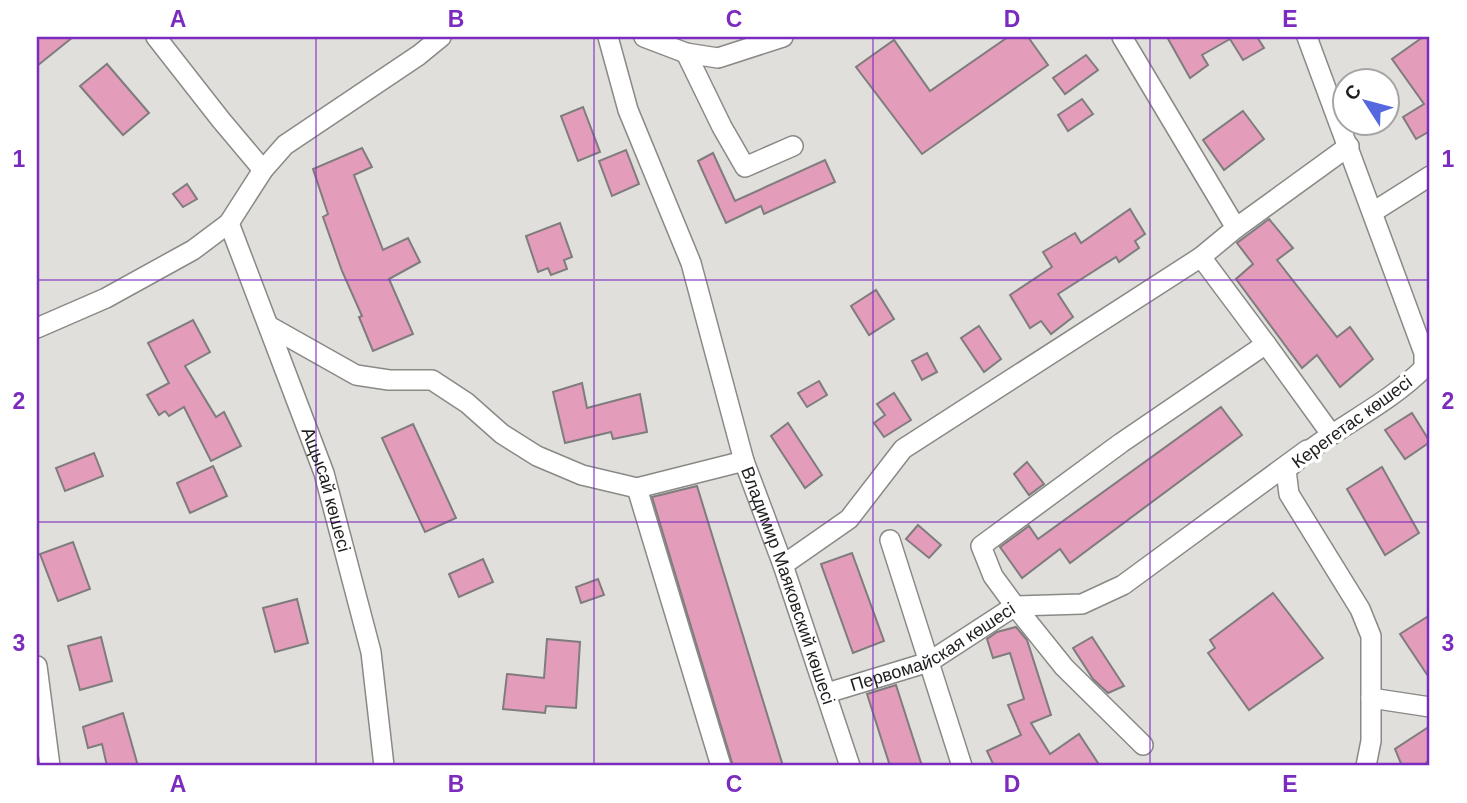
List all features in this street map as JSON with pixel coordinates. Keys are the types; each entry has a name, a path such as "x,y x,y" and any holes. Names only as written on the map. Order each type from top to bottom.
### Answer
{"street":[{"path":"156,37 220,120 263,170"},
{"path":"37,328 106,298 193,250 229,223 263,170 285,145 419,55 441,37"},
{"path":"608,37 628,110 691,263 744,461"},
{"path":"644,37 686,53 718,58 783,37"},
{"path":"1122,37 1236,228"},
{"name":"Керегетас көшесі","path":"1307,37 1427,352 1424,368 1404,388 1307,450 1286,470 1289,494 1360,609 1371,636 1371,741 1366,766"},
{"path":"686,53 745,167 793,146"},
{"path":"783,565 849,519 902,449 1201,257 1236,228 1349,146"},
{"path":"1373,212 1430,176"},
{"name":"Ащысай көшесі","path":"229,223 324,473 370,652 384,766"},
{"path":"1201,257 1331,434"},
{"name":"Владимир Маяковский көшесі","path":"269,326 356,375 389,380 432,380 467,403 502,434 537,456 582,475 637,488 744,461 783,565 850,766"},
{"path":"1266,344 1121,443 981,545 993,576 1015,606 1082,604 1123,585 1307,450"},
{"path":"637,488 722,766"},
{"path":"890,540 962,766"},
{"name":"Первомайская көшесі","path":"827,693 929,662 1015,606 1064,667 1143,745"},
{"path":"37,666 50,766"},
{"path":"1371,698 1430,707"}],"building":[{"path":"37,37 73,37 37,66"},
{"path":"1008,37 1028,37 1048,65 922,154 856,67 894,40 930,91"},
{"path":"1167,37 1257,37 1264,48 1243,60 1230,39 1202,55 1208,65 1190,78"},
{"path":"1423,37 1430,37 1430,131 1416,139 1403,117 1424,104 1400,70 1400,66 1392,59"},
{"path":"1086,55 1098,70 1065,94 1053,78"},
{"path":"107,64 149,113 123,135 80,86"},
{"path":"1082,99 1093,114 1068,131 1058,115"},
{"path":"583,107 600,152 578,161 561,116"},
{"path":"1243,111 1264,139 1224,170 1203,140"},
{"path":"362,148 372,167 354,175 383,250 408,238 420,262 389,279 413,334 373,351 323,217 328,214 313,169"},
{"path":"626,150 639,184 612,196 599,161"},
{"path":"713,153 735,201 825,160 835,182 764,214 761,206 726,223 698,161"},
{"path":"187,184 197,199 183,207 173,194"},
{"path":"1130,209 1145,234 1135,241 1139,248 1119,262 1116,257 1058,294 1073,317 1051,334 1041,321 1030,328 1010,295 1052,267 1043,252 1075,233 1081,243"},
{"path":"1269,219 1293,248 1277,260 1337,337 1350,327 1373,359 1340,387 1317,355 1302,368 1236,279 1253,264 1237,243"},
{"path":"560,223 572,257 564,260 567,269 551,275 548,268 538,272 526,236"},
{"path":"876,290 894,319 869,335 851,306"},
{"path":"193,320 210,352 185,366 216,417 224,412 241,446 211,461 184,407 169,416 165,411 159,415 147,395 169,383 148,343"},
{"path":"979,326 1001,359 984,372 961,338"},
{"path":"927,353 937,372 922,380 912,361"},
{"path":"819,381 827,395 807,407 798,393"},
{"path":"582,383 587,408 640,394 647,432 613,439 611,432 565,443 553,392"},
{"path":"894,393 911,420 884,437 874,423 885,415 877,404"},
{"path":"1221,407 1242,435 1070,563 1060,549 1022,578 1000,547 1029,526 1038,539"},
{"path":"1412,413 1430,442 1405,459 1385,430"},
{"path":"788,423 822,475 805,488 771,436"},
{"path":"413,424 456,518 425,532 382,438"},
{"path":"94,453 103,476 65,491 56,468"},
{"path":"1027,462 1044,484 1029,495 1014,474"},
{"path":"213,466 227,496 190,513 177,483"},
{"path":"1382,467 1419,533 1385,555 1347,489"},
{"path":"697,486 783,766 733,766 652,497"},
{"path":"918,525 941,545 929,558 906,539"},
{"path":"73,542 90,589 58,601 40,554"},
{"path":"852,553 884,641 853,653 821,564"},
{"path":"483,559 493,582 459,597 449,574"},
{"path":"598,579 604,595 581,603 576,587"},
{"path":"1273,593 1323,658 1249,710 1208,653 1215,648 1210,640"},
{"path":"297,599 308,643 275,652 263,608"},
{"path":"1430,615 1430,679 1400,634"},
{"path":"1016,627 1027,640 1051,715 1031,723 1050,754 1079,734 1100,766 994,766 987,751 1021,735 1008,705 1024,699 1010,653 993,658 987,639 997,632"},
{"path":"101,637 112,681 80,690 68,646"},
{"path":"1092,637 1124,686 1108,693 1093,679 1073,648"},
{"path":"547,639 580,642 576,708 546,706 545,713 503,709 507,674 544,678"},
{"path":"896,685 922,766 890,766 867,694"},
{"path":"123,713 138,766 107,766 102,744 88,748 83,727"},
{"path":"1430,726 1430,759 1423,766 1402,766 1395,749"}]}
